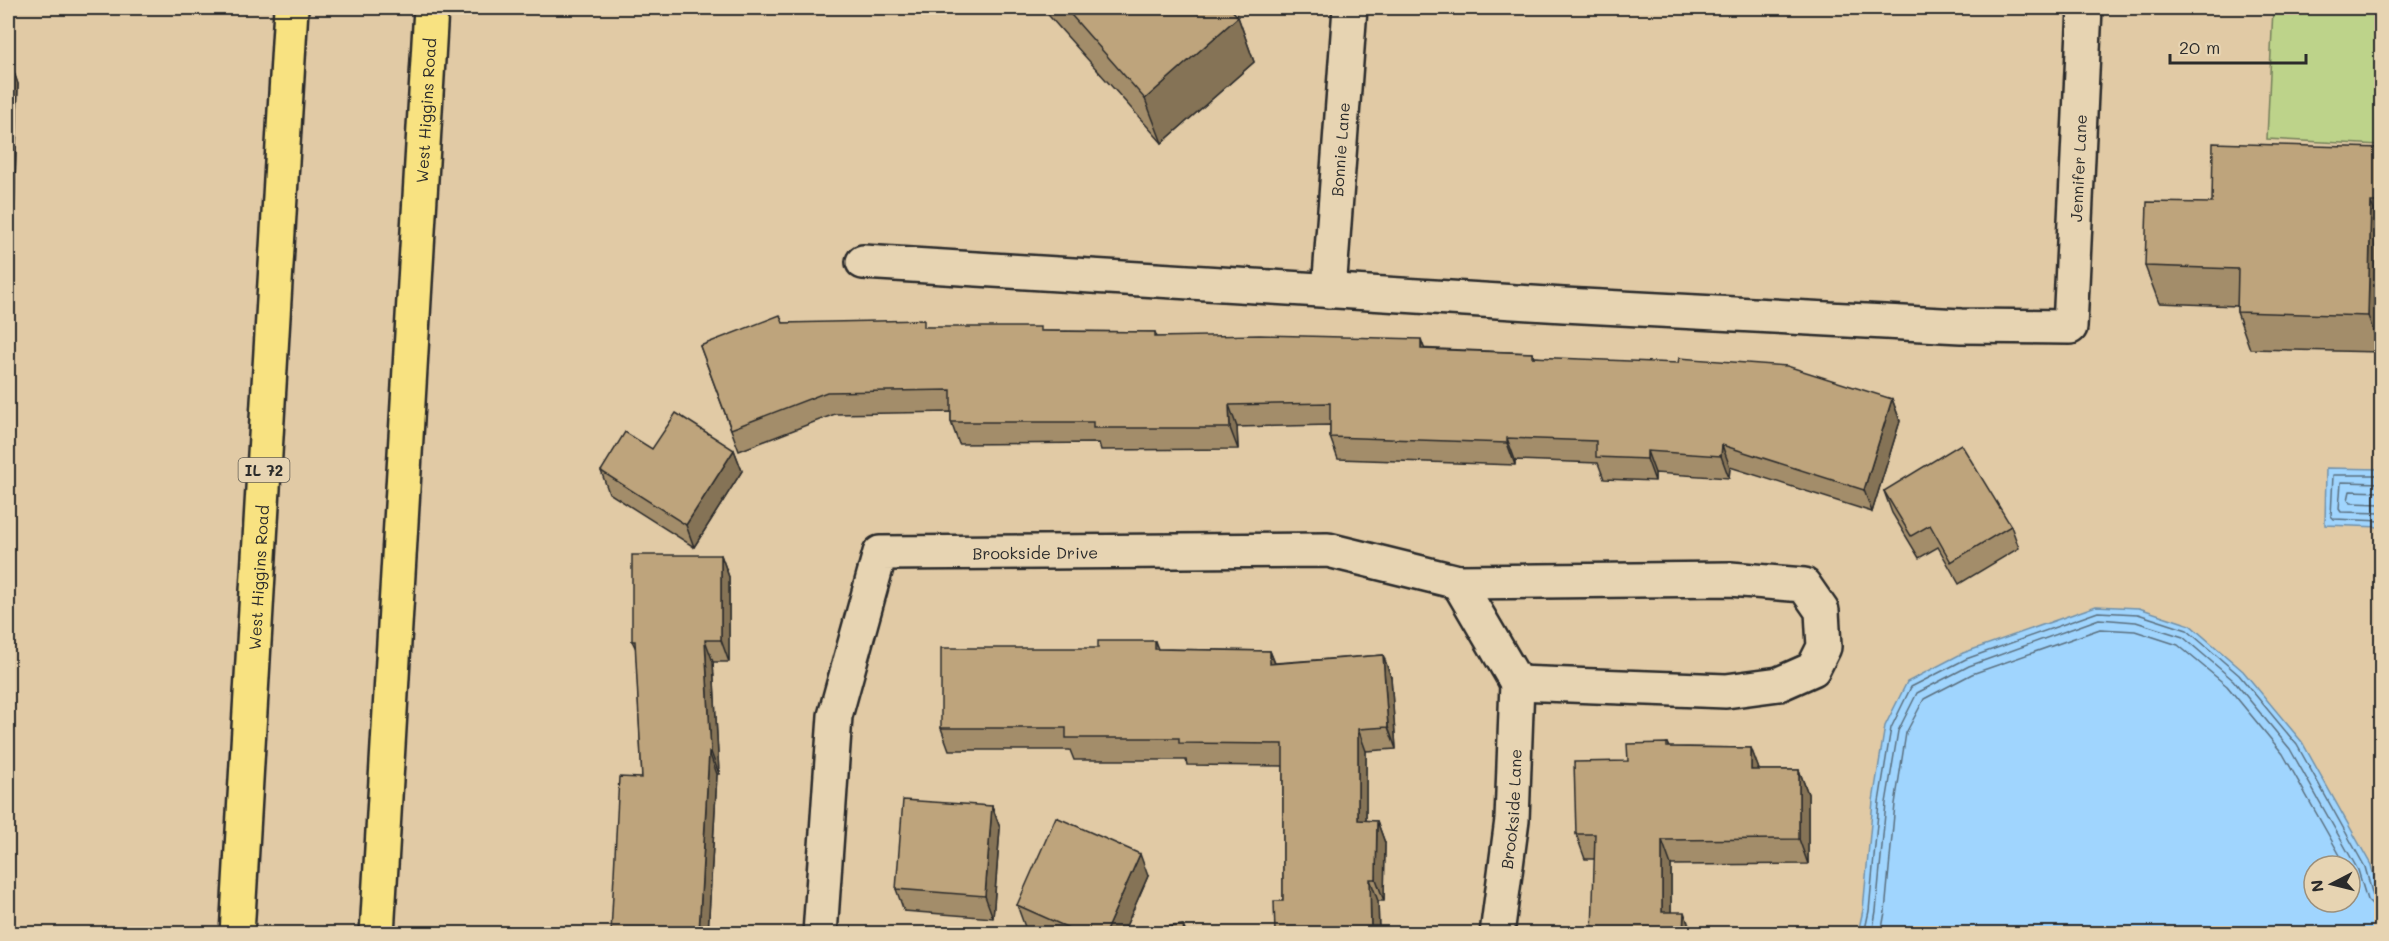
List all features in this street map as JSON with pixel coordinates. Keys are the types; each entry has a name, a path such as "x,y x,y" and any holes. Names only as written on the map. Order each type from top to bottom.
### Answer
{"main road":[{"name":"West Higgins Road","path":"237,933 291,8"},
{"name":"West Higgins Road","path":"377,933 431,8"}],"street":[{"name":"Bonnie Lane","path":"1329,291 1350,8"},
{"name":"Jennifer Lane","path":"1329,291 1961,326 2070,327 2085,8"},
{"path":"863,262 1329,291"},
{"name":"Brookside Drive","path":"820,933 835,716 880,553 1328,550 1458,582"},
{"path":"1730,579 1804,585 1822,611 1824,647 1813,669 1779,684 1726,691 1517,683 1458,582 1730,579"},
{"name":"Brookside Lane","path":"1497,933 1512,820 1517,683"}],"green space":[{"path":"2273,8 2381,8 2381,145 2267,139"}],"water":[{"path":"2326,468 2381,469 2381,527 2325,525"},
{"path":"2096,606 2139,608 2190,625 2243,671 2302,742 2371,865 2381,904 2381,933 1858,933 1863,910 1873,801 1885,726 1907,682 1963,653"}],"building":[{"path":"1065,8 1230,8 1238,17 1145,99"},
{"path":"2213,143 2382,148 2382,202 2371,202 2368,316 2237,312 2238,269 2145,266 2147,202 2212,203"},
{"path":"780,315 783,323 924,320 924,327 1040,327 1040,331 1155,332 1155,337 1260,335 1421,339 1421,349 1532,353 1532,357 1678,363 1679,358 1787,366 1892,399 1864,490 1722,445 1721,456 1647,451 1647,459 1596,457 1596,441 1507,438 1507,443 1330,437 1330,403 1229,405 1230,428 1093,428 1093,422 951,422 951,390 827,392 731,429 700,346"},
{"path":"676,413 734,450 686,525 601,471 625,432 652,449"},
{"path":"1961,444 2011,526 1951,562 1930,525 1911,536 1884,491"},
{"path":"632,555 721,555 721,640 705,640 711,752 709,752 699,933 611,933 619,777 642,778 635,641 632,641"},
{"path":"1098,641 1155,641 1155,649 1270,651 1270,664 1383,655 1388,727 1358,729 1358,820 1377,821 1376,879 1370,879 1371,933 1275,933 1274,901 1283,901 1283,744 1179,743 1179,738 1066,738 1066,728 941,728 941,648 1098,648"},
{"path":"1667,743 1667,747 1751,748 1751,770 1799,770 1799,839 1662,840 1662,912 1684,912 1683,933 1592,933 1595,834 1576,834 1574,762 1628,761 1627,744"},
{"path":"903,800 992,806 985,896 896,889"},
{"path":"1056,817 1140,854 1105,933 1080,933 1017,905"},
{"path":"1183,925 1184,933 1122,933"}]}
